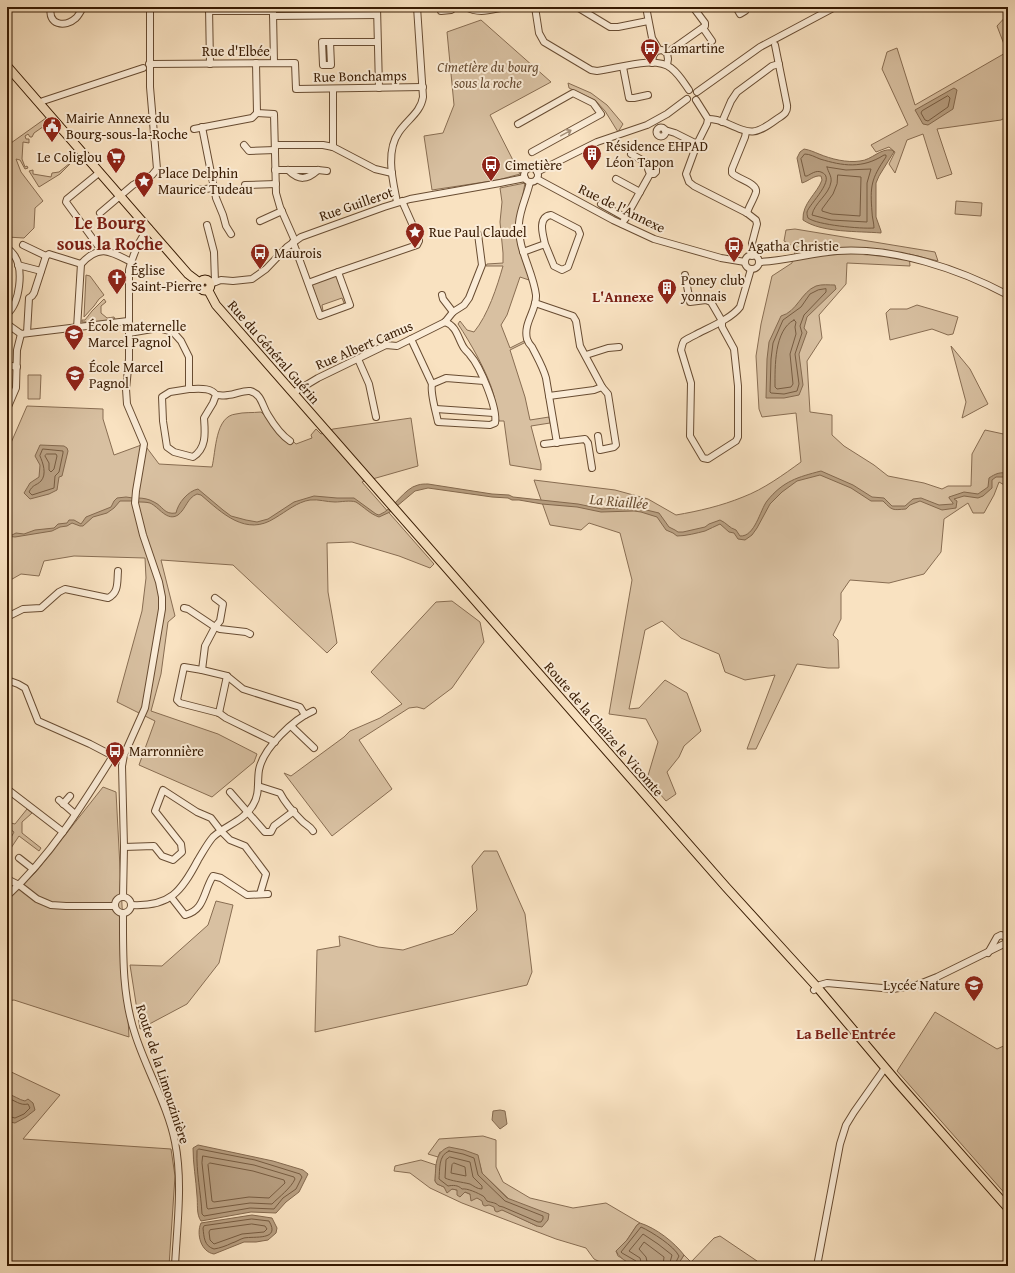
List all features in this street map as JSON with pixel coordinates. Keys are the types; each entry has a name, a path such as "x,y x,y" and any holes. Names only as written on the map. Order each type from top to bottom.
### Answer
{"main road":[{"path":"7,66 149,228"},
{"name":"Rue du Général Guérin","path":"149,228 190,276 200,283 200,289 204,291 211,285 216,305 392,507"},
{"name":"Route de la Chaize le Vicomte","path":"392,507 774,941 792,965 816,988 1008,1208"}],"street":[{"path":"51,7 50,15 56,23 68,22 76,18 83,7"},
{"path":"100,213 120,195 133,185 152,175 157,169 149,64 150,7"},
{"path":"377,7 379,88"},
{"path":"308,283 417,246 419,242 418,237 400,202 392,173 392,154 396,137 420,106 423,97 417,7"},
{"path":"441,7 441,11 451,10 455,7"},
{"path":"465,7 476,12 505,7"},
{"path":"535,7 539,32 544,42 591,70 597,71 652,63 667,66 675,71 689,90 694,90 697,92"},
{"path":"577,7 610,27 648,21"},
{"path":"646,7 652,38 659,50"},
{"path":"667,53 705,26 705,23 693,7"},
{"path":"736,7 740,14 745,11 743,7"},
{"path":"697,92 760,47 835,7"},
{"path":"210,64 209,9 377,15"},
{"path":"273,11 274,63"},
{"path":"703,28 712,42"},
{"path":"330,42 377,42"},
{"path":"708,119 715,119 746,132 764,128 785,114 788,110 775,45"},
{"path":"652,63 653,56 659,50"},
{"path":"659,50 667,53"},
{"path":"667,53 667,66"},
{"path":"194,129 252,118 257,113 256,63"},
{"name":"Rue d'Elbée","path":"149,64 295,63 296,89"},
{"path":"722,122 731,101 737,92 772,66 778,64"},
{"path":"623,67 629,98 648,95"},
{"path":"40,103 143,68"},
{"name":"Rue Bonchamps","path":"296,89 423,88"},
{"path":"333,89 333,147"},
{"path":"687,99 686,94 689,90"},
{"path":"697,92 698,96 696,100 708,119 687,169 686,177 688,182 747,212 756,220 757,224 752,243 752,256"},
{"path":"518,124 573,93 593,103 601,114 532,152"},
{"path":"687,99 691,101 696,100"},
{"path":"537,172 597,142 647,125 667,114 687,99"},
{"path":"257,113 274,114 277,199 320,316 350,305 338,272"},
{"path":"202,127 216,198 226,226 231,234"},
{"path":"665,130 675,133 697,144"},
{"path":"746,132 746,137 732,169 732,173 735,176 754,184 756,187 756,191 747,212"},
{"path":"244,145 249,151 323,145 333,147 375,169 392,173"},
{"path":"622,224 650,174 655,173 657,169 656,166 651,165 631,154"},
{"path":"528,180 534,181 537,179 537,172 533,168 529,168 526,171 528,180 519,223 524,252 536,295 535,303 527,327 528,340 544,371 556,442"},
{"path":"275,170 327,171"},
{"path":"100,172 67,199 66,202 101,250"},
{"name":"Rue de l'Annexe","path":"537,179 622,224 654,239 721,258 745,262"},
{"path":"616,179 640,192"},
{"name":"Rue Guillerot","path":"211,285 220,280 233,281 252,279 266,269 294,242 310,233 400,202 528,180"},
{"path":"245,186 276,184"},
{"path":"188,191 214,188"},
{"path":"601,204 626,218"},
{"path":"260,221 282,212"},
{"path":"551,215 578,229 580,232 568,267 565,270 554,266 545,244 541,229 545,218 548,216 551,215"},
{"path":"207,225 214,252 211,285"},
{"path":"123,897 124,847 122,766 124,755 145,708 160,621 162,597 155,568 143,535 135,503 144,444 127,404 126,389 129,360 129,270 136,249 149,228"},
{"path":"411,339 432,384 431,389 438,422 492,425 495,421 490,393 471,355 464,349 455,329 451,324 445,322 453,312 464,305 469,298 482,265 478,234"},
{"path":"524,252 545,244"},
{"path":"23,245 46,256 52,254 81,264"},
{"path":"7,248 13,253 20,270 15,304 7,314"},
{"path":"77,328 81,264 89,256 101,250 107,251 131,262"},
{"path":"759,262 776,261 836,251 854,250 880,253 901,256 955,270 1008,295"},
{"path":"7,409 16,388 17,350 24,334 29,298 34,292 46,256"},
{"path":"751,269 745,262 748,257 752,256"},
{"path":"752,256 756,257 759,262"},
{"path":"685,275 690,302 706,300 711,302 722,321 722,327 736,355 739,434 736,441 706,460 703,458 690,436 691,383 681,350 684,342 722,321 734,314 740,308 751,269 757,266 759,262"},
{"path":"18,265 41,271"},
{"path":"442,295 443,299 453,312"},
{"path":"535,303 573,316 576,321 580,346 602,387 608,394 616,445 614,448 600,450 598,436"},
{"path":"7,324 24,334 128,321"},
{"name":"Rue Albert Camus","path":"293,393 318,378 386,345 397,346 445,322"},
{"path":"129,333 158,328 173,332 181,341 189,357 189,389"},
{"path":"586,355 608,348 619,347"},
{"path":"358,359 370,384 376,417"},
{"path":"7,365 17,367"},
{"path":"432,384 446,378 484,381"},
{"path":"549,396 594,390 602,387"},
{"path":"216,395 204,418 206,435 199,454 193,457 174,452 167,447 163,421 162,397 170,392 189,389 209,390 214,392 216,395 229,396 249,391 257,395 262,400 266,414 284,438 290,441"},
{"path":"436,409 494,413"},
{"path":"544,444 585,439 588,442 592,468"},
{"path":"7,617 23,608 41,608 59,592 65,589 108,598 113,596 116,591 118,571"},
{"path":"202,670 205,646 215,627 220,621 223,604 215,598"},
{"path":"184,608 220,629 246,632 250,634"},
{"path":"275,742 226,718 219,712 180,703 177,700 184,667 227,676 243,689 300,707 305,714"},
{"path":"219,712 227,676"},
{"path":"7,680 25,688 36,717 40,722 113,756 63,832 33,869 7,896"},
{"path":"131,905 150,905 171,898 184,884 207,846 221,831 248,813 254,804 257,796 259,770 267,751 291,726 305,714 313,711"},
{"path":"291,726 314,748"},
{"path":"110,761 122,766"},
{"path":"258,786 280,793 303,822 311,827 313,831"},
{"path":"7,789 63,832"},
{"path":"124,847 154,846 162,856 173,860 182,852 181,844 155,811 163,790 197,812 211,818 230,840 245,846 266,874 260,894"},
{"path":"230,792 265,832 271,832 274,826 294,811"},
{"path":"70,796 61,802 75,814"},
{"path":"19,858 33,869"},
{"path":"171,898 184,915 192,913 200,907 213,876 222,878 247,895 268,894"},
{"path":"7,879 19,885 37,899 50,905 115,906"},
{"path":"123,897 127,899 131,905"},
{"path":"123,897 117,900 115,906 117,911 123,913 129,910 131,905"},
{"name":"Route de la Limouzinière","path":"123,913 123,957 129,1013 139,1047 172,1129 177,1151 179,1187 175,1266"},
{"path":"988,952 997,937 1001,935 1008,938"},
{"path":"816,988 820,985 831,983 893,989 917,985 937,977 1008,942"},
{"path":"817,1266 840,1144 846,1125 885,1068"}],"green space":[{"path":"1008,14 1008,116 1001,120 937,129 952,174 937,179 923,134 907,140 895,173 889,164 895,152 889,147 876,152 871,145 908,125 882,69 887,52 897,48 915,105 1007,52 997,26"},
{"name":"Cimetière du bourg sous la roche","path":"481,20 551,82 490,115 520,174 498,180 432,190 424,136 443,133 454,105 447,32"},
{"path":"568,83 591,93 607,105 623,124 618,132 605,111 595,100 569,88"},
{"path":"46,118 50,122 34,133 32,137 28,134 25,136 26,139 29,139 29,143 23,142 22,159 25,167 27,166 28,168 25,169 20,160 16,159 21,172 43,201 35,208 34,228 24,238 7,237 7,134 11,143"},
{"path":"75,159 60,174 39,187 29,171 33,170 33,174 51,177 52,173 59,172"},
{"path":"525,183 519,215 530,279 520,277 507,315 501,325 510,348 524,341 526,342 510,350 525,397 530,420 549,417 550,423 531,426 541,464 541,470 510,465 504,421 499,421 492,388 484,369 458,324 460,321 467,330 474,332 488,309 503,266 486,266 487,264 503,263 500,222 502,202 500,188"},
{"path":"956,201 982,203 981,216 955,214"},
{"path":"795,229 935,252 938,261 909,254 910,266 847,263 846,284 819,315 822,338 807,361 810,412 832,415 832,435 844,446 874,465 888,476 924,483 942,489 948,486 971,486 972,454 985,430 1008,435 1008,487 999,482 984,513 973,513 968,503 944,519 941,552 924,574 889,583 850,580 841,593 841,619 833,635 838,640 839,668 797,664 756,749 747,749 775,675 745,680 725,672 719,654 681,638 662,621 645,630 629,709 639,708 665,680 687,693 701,731 684,746 679,757 667,772 676,794 666,801 647,779 658,742 646,719 609,714 632,580 620,533 589,523 581,530 550,525 534,480 615,490 648,499 676,515 718,506 751,494 801,462 796,413 762,417 759,409 756,356 761,324 772,276 792,263 796,248 784,241 786,230"},
{"path":"86,275 90,276 104,295 84,317"},
{"path":"334,276 338,277 347,304 344,303 342,298 322,305 322,313 312,285"},
{"path":"104,299 106,302 101,306 101,313 107,318 114,317 115,319 110,319 108,322 82,322 82,320 85,320"},
{"path":"917,305 958,317 953,334 948,335 932,329 890,340 886,313 890,309 907,309"},
{"path":"951,346 970,369 988,404 962,418 966,402"},
{"path":"28,375 41,375 40,399 28,399"},
{"path":"27,406 103,409 103,419 114,455 144,444 159,464 212,467 220,427 229,416 236,414 261,412 296,444 312,438 311,435 316,429 321,434 333,429 411,418 418,466 362,482 434,564 430,568 399,556 352,542 327,543 328,592 337,643 327,653 233,565 161,560 175,616 168,622 161,674 151,711 218,734 257,754 254,762 212,797 139,765 155,721 117,702 142,611 146,578 145,558 74,556 44,561 39,576 21,574 7,582 7,452"},
{"path":"452,601 480,622 484,642 452,688 424,709 417,707 409,708 359,740 392,789 332,836 284,773 291,776 350,731 380,718 402,704 371,672 436,602"},
{"path":"103,787 116,792 129,1037 14,1000 7,1001 7,900 35,873"},
{"path":"27,809 32,813 22,822 22,833 41,848 39,851 19,836 7,854 7,845 14,832 7,827 7,822 15,824"},
{"path":"484,851 497,851 525,914 532,972 527,985 315,1032 317,950 340,946 339,936 378,947 403,950 453,934 477,910 472,866"},
{"path":"216,901 233,905 219,963 187,1004 140,1029 130,965 162,966 208,925"},
{"path":"935,1012 997,1049 1008,1044 1008,1197 897,1071"},
{"path":"7,1070 60,1095 23,1139 171,1149 175,1176 169,1266 7,1266"},
{"path":"483,1136 496,1140 496,1167 503,1182 530,1198 573,1208 606,1203 640,1223 616,1251 618,1256 636,1266 608,1266 594,1259 586,1248 556,1239 462,1203 430,1188 410,1173 394,1171 395,1166 421,1160 436,1165 435,1181 437,1184 465,1192 537,1226 482,1173 479,1161 440,1152 438,1157 428,1154 439,1139"},
{"path":"720,1236 757,1261 761,1266 677,1266 684,1255 691,1262 714,1238"}],"water":[{"path":"954,88 957,90 953,109 928,125 923,124 915,110"},
{"path":"804,149 844,161 868,159 880,152 888,150 892,150 894,152 876,183 876,217 881,233 830,229 811,224 803,220 803,214 807,204 822,180 821,176 818,176 802,183 797,158 800,152"},
{"path":"835,285 836,289 807,317 804,328 807,332 799,354 803,385 799,395 784,398 766,398 769,342 781,316 791,310 806,293 816,286"},
{"path":"40,445 64,446 68,451 62,476 59,477 57,490 49,494 30,499 24,493 30,483 39,477 40,465 35,456"},
{"path":"821,471 853,485 872,497 884,498 892,506 905,506 913,499 921,498 939,505 953,504 949,497 964,492 978,494 988,487 989,478 996,474 1008,474 1008,480 1004,477 996,477 992,480 992,488 983,496 978,498 964,496 954,499 957,501 956,508 942,510 920,501 910,505 906,509 895,510 883,501 871,501 851,488 820,475 797,481 782,492 770,504 752,535 745,540 738,539 734,533 729,532 720,524 705,531 677,536 666,530 657,517 641,512 601,512 577,507 542,504 512,500 508,498 428,488 415,491 390,512 379,517 354,501 332,502 310,500 296,505 264,523 254,525 244,524 235,520 217,509 201,495 197,494 191,498 181,513 174,517 170,517 163,513 150,503 138,502 138,498 148,499 169,513 176,513 184,498 194,490 198,489 231,516 257,522 268,519 294,502 314,496 354,498 379,515 389,508 408,490 420,484 428,484 492,494 509,495 513,497 578,504 602,509 634,507 659,513 669,527 678,532 705,527 720,520 736,530 740,536 750,532 764,505 773,494 785,484 805,475"},
{"path":"117,498 133,498 133,501 120,501 107,513 93,517 83,526 72,523 52,531 15,537 7,536 7,533 12,535 16,533 24,534 35,530 54,528 58,524 67,523 69,520 74,520 81,524 86,517 111,507"},
{"path":"7,1094 25,1101 28,1099 33,1103 35,1110 15,1123 10,1122 7,1119"},
{"path":"493,1111 505,1111 507,1124 500,1129 492,1120"},
{"path":"198,1145 273,1161 303,1170 308,1174 299,1192 286,1202 276,1213 251,1212 201,1221 198,1212 193,1154 193,1148"},
{"path":"449,1147 478,1155 482,1173 507,1198 549,1214 548,1220 542,1227 537,1226 502,1210 497,1212 495,1211 494,1207 483,1205 482,1201 477,1198 471,1201 470,1194 465,1192 460,1197 457,1195 457,1190 452,1189 447,1193 444,1187 437,1184 435,1181 438,1157 444,1149"},
{"path":"252,1215 272,1218 277,1228 276,1233 268,1240 244,1242 214,1254 210,1253 203,1246 199,1237 201,1223"},
{"path":"640,1223 646,1225 670,1240 680,1250 684,1255 677,1266 652,1267 635,1265 627,1262 621,1257 616,1251"}],"place":[{"name":"Lamartine","path":"650,65"},
{"name":"Mairie Annexe du Bourg-sous-la-Roche","path":"52,143"},
{"name":"Résidence EHPAD Léon Tapon","path":"592,171"},
{"name":"Le Coliglou","path":"116,174"},
{"name":"Cimetière","path":"491,182"},
{"name":"Place Delphin Maurice Tudeau","path":"144,198"},
{"name":"Rue Paul Claudel","path":"415,249"},
{"name":"Agatha Christie","path":"734,263"},
{"name":"Maurois","path":"260,270"},
{"name":"Église Saint-Pierre","path":"117,295"},
{"name":"Poney club yonnais","path":"667,305"},
{"name":"École maternelle Marcel Pagnol","path":"74,351"},
{"name":"École Marcel Pagnol","path":"75,392"},
{"name":"Marronnière","path":"115,768"},
{"name":"Lycée Nature","path":"974,1002"}],"district":[{"name":"Le Bourg sous la Roche","path":"110,232"},
{"name":"L'Annexe","path":"623,296"},
{"name":"La Belle Entrée","path":"846,1033"}],"water label":[{"name":"La Riaillée","path":"619,501"}]}
